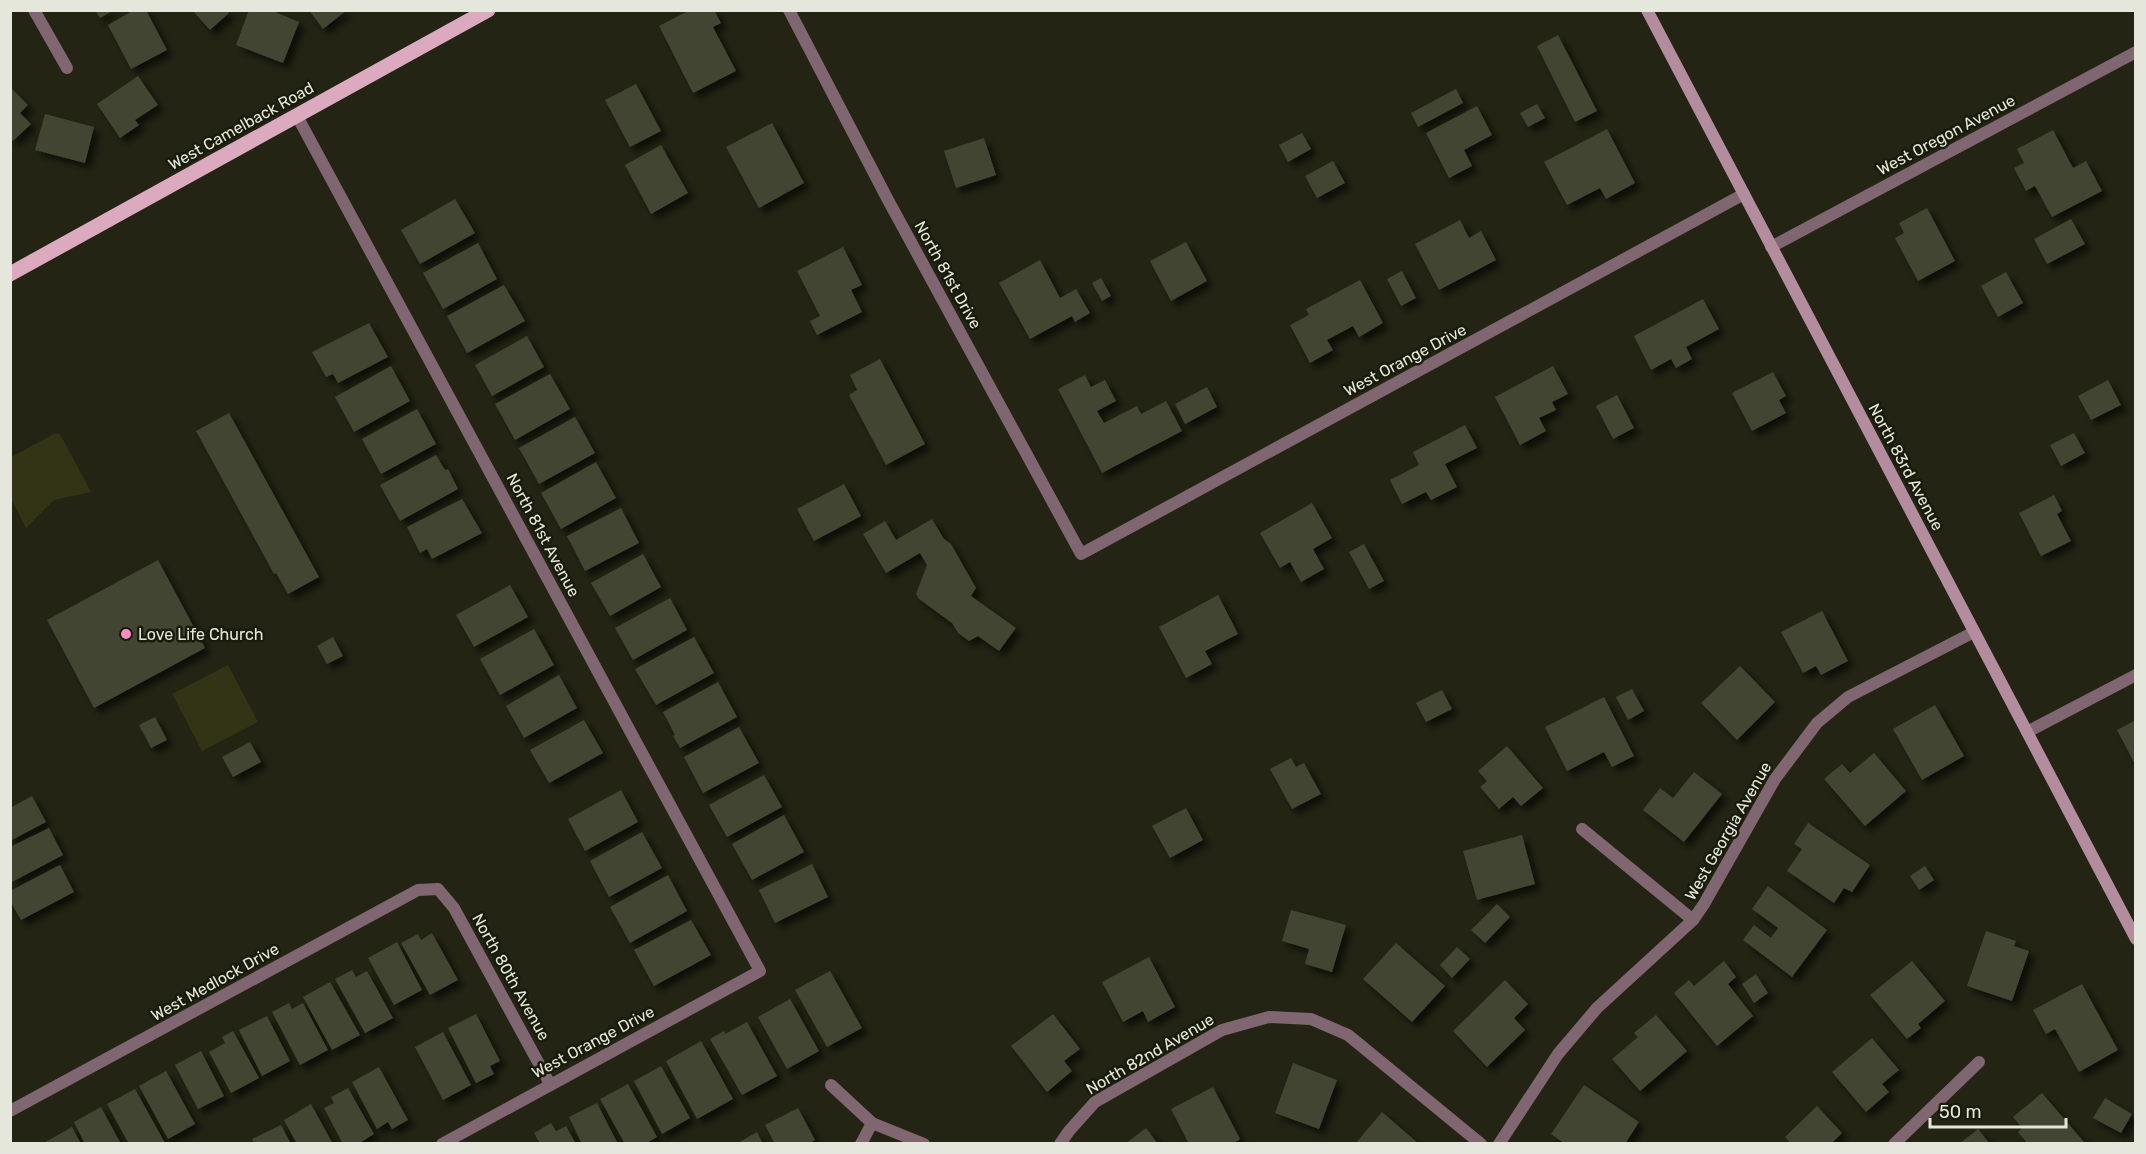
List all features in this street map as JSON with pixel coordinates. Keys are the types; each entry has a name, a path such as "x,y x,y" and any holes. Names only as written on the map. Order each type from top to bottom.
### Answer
{"main road":[{"name":"West Camelback Road","path":"10,274 488,10"},
{"name":"North 83rd Avenue","path":"1647,10 2136,939"}],"street":[{"path":"34,10 67,68"},
{"name":"North 81st Drive","path":"789,10 894,210 1081,554"},
{"name":"West Oregon Avenue","path":"1771,247 2136,52"},
{"name":"North 81st Avenue","path":"297,116 760,971"},
{"name":"West Orange Drive","path":"1081,554 1744,194"},
{"name":"West Georgia Avenue","path":"1499,1143 1558,1054 1597,1008 1693,920 1774,779 1817,723 1848,697 1974,632"},
{"path":"2027,732 2136,675"},
{"path":"1582,829 1693,920"},
{"name":"North 80th Avenue","path":"438,889 454,908 550,1084"},
{"name":"West Medlock Drive","path":"10,1111 418,890 438,889"},
{"name":"West Orange Drive","path":"442,1143 760,971"},
{"name":"North 82nd Avenue","path":"1060,1143 1095,1102 1222,1030 1269,1017 1311,1019 1348,1035 1482,1143"},
{"path":"1894,1143 1979,1062"},
{"path":"831,1086 872,1123 924,1143"},
{"path":"861,1143 872,1123"}],"green space":[{"path":"54,434 60,434 91,492 54,500 26,528 11,499 11,457"},
{"path":"228,665 258,722 202,751 172,694"}],"building":[{"path":"95,10 114,10 100,18"},
{"path":"134,10 146,10 167,50 131,69 108,25"},
{"path":"192,10 227,10 229,13 210,30"},
{"path":"249,10 270,10 299,22 283,63 236,45"},
{"path":"309,10 347,10 323,29"},
{"path":"690,10 714,10 721,23 713,27 736,71 693,93 659,26"},
{"path":"1558,35 1597,111 1575,122 1537,46"},
{"path":"138,76 158,105 135,120 139,125 120,138 97,104"},
{"path":"636,84 661,131 630,147 605,100"},
{"path":"12,89 28,105 20,113 31,124 13,141 10,138"},
{"path":"1456,89 1463,103 1418,127 1411,113"},
{"path":"1537,104 1545,118 1528,127 1520,113"},
{"path":"1477,106 1492,135 1464,150 1472,166 1449,178 1426,133"},
{"path":"45,114 94,127 85,163 35,150"},
{"path":"772,123 804,183 759,208 726,147"},
{"path":"1607,129 1635,183 1606,199 1600,188 1567,205 1544,162"},
{"path":"2053,130 2073,168 2086,161 2102,191 2052,217 2035,186 2026,191 2014,168 2024,163 2017,149"},
{"path":"1302,133 1311,149 1288,162 1279,145"},
{"path":"984,138 996,175 956,188 944,151"},
{"path":"661,145 688,193 651,214 625,165"},
{"path":"1333,161 1345,183 1317,198 1305,176"},
{"path":"455,199 475,233 420,264 401,230"},
{"path":"1927,208 1955,261 1918,281 1895,238 1904,233 1899,223"},
{"path":"2071,219 2085,244 2047,264 2034,239"},
{"path":"1460,220 1469,238 1481,231 1496,260 1439,290 1415,244"},
{"path":"1186,242 1207,281 1171,301 1150,261"},
{"path":"478,243 497,279 443,309 423,273"},
{"path":"843,247 862,285 851,290 862,312 817,335 810,321 820,316 797,271"},
{"path":"1040,260 1060,298 1076,289 1090,313 1075,322 1072,316 1030,339 999,283"},
{"path":"1402,271 1416,298 1401,306 1387,279"},
{"path":"2006,272 2023,303 1998,317 1981,286"},
{"path":"1101,278 1111,296 1102,301 1092,283"},
{"path":"1360,280 1383,323 1359,337 1353,326 1327,340 1333,350 1310,363 1290,325 1309,315 1306,309"},
{"path":"504,285 525,321 467,353 447,316"},
{"path":"1703,299 1719,329 1686,347 1692,359 1676,368 1671,359 1651,370 1634,336"},
{"path":"369,323 388,357 338,383 333,374 326,377 312,352"},
{"path":"527,336 544,367 492,396 475,365"},
{"path":"880,359 925,444 886,465 849,395 857,390 850,375"},
{"path":"391,366 410,401 354,432 335,397"},
{"path":"1553,366 1568,394 1552,402 1556,410 1539,418 1546,431 1520,445 1495,397"},
{"path":"1773,372 1786,396 1779,400 1786,413 1752,431 1732,393"},
{"path":"550,374 570,409 515,440 495,404"},
{"path":"1085,375 1091,387 1105,380 1116,401 1097,411 1104,423 1137,406 1141,414 1166,401 1182,431 1102,473 1058,389"},
{"path":"2108,380 2121,405 2091,420 2078,396"},
{"path":"1207,387 1217,407 1185,424 1175,404"},
{"path":"1617,395 1634,428 1613,439 1596,406"},
{"path":"417,409 436,444 381,474 362,439"},
{"path":"229,413 319,577 288,594 276,573 274,574 196,431"},
{"path":"575,417 595,453 539,484 519,448"},
{"path":"1465,425 1477,448 1445,464 1457,487 1431,500 1426,492 1402,504 1390,480 1419,465 1413,452"},
{"path":"2074,433 2085,453 2061,466 2050,445"},
{"path":"436,455 445,470 448,469 458,489 400,521 380,485"},
{"path":"596,462 616,498 561,529 541,493"},
{"path":"844,484 861,516 814,541 797,509"},
{"path":"2054,495 2062,511 2057,514 2071,541 2041,556 2019,513"},
{"path":"462,499 482,533 432,559 427,549 420,553 407,527"},
{"path":"1312,503 1332,538 1313,549 1324,569 1301,582 1290,562 1280,568 1260,533"},
{"path":"621,508 639,543 585,571 567,536"},
{"path":"932,519 944,539 951,544 976,588 971,596 1016,628 999,651 978,636 969,641 958,633 952,623 919,599 916,594 927,565 920,553 886,573 863,534 885,521 896,540"},
{"path":"1364,544 1384,581 1369,589 1349,552"},
{"path":"643,554 661,587 610,616 591,583"},
{"name":"Love Life Church","path":"158,560 205,648 94,708 47,620"},
{"path":"510,585 528,617 474,647 456,615"},
{"path":"1218,595 1238,634 1205,651 1212,664 1186,678 1159,627"},
{"path":"670,598 687,630 633,660 615,628"},
{"path":"1822,611 1848,661 1821,675 1816,666 1803,673 1781,632"},
{"path":"534,629 554,665 500,695 480,659"},
{"path":"333,637 343,656 327,664 317,646"},
{"path":"694,637 714,673 656,705 635,669"},
{"path":"1740,666 1775,702 1737,740 1701,703"},
{"path":"559,675 577,708 524,738 506,706"},
{"path":"718,682 737,717 680,748 663,712"},
{"path":"1632,689 1644,711 1628,720 1616,697"},
{"path":"1442,690 1452,709 1426,722 1416,703"},
{"path":"1604,697 1634,756 1612,767 1604,752 1567,771 1545,727"},
{"path":"1935,705 1964,756 1922,780 1893,729"},
{"path":"155,717 167,740 151,748 139,725"},
{"path":"584,720 603,753 549,783 530,750"},
{"path":"2136,720 2136,766 2117,730"},
{"path":"739,727 759,763 703,793 684,757"},
{"path":"250,742 261,762 233,777 222,757"},
{"path":"1507,746 1543,788 1521,806 1513,797 1499,809 1480,787 1487,781 1478,771"},
{"path":"1874,753 1906,791 1865,826 1824,779 1842,764 1850,773"},
{"path":"1291,758 1296,767 1304,763 1321,794 1292,809 1270,769"},
{"path":"1694,772 1722,794 1684,842 1643,810 1660,788 1673,798"},
{"path":"764,775 782,807 727,837 709,805"},
{"path":"621,790 638,822 585,851 568,819"},
{"path":"32,796 46,822 10,841 10,808"},
{"path":"1186,808 1203,840 1170,858 1152,826"},
{"path":"784,815 804,852 752,880 732,844"},
{"path":"1808,823 1870,865 1852,892 1844,888 1834,903 1787,871 1802,849 1794,844"},
{"path":"49,828 63,855 12,882 10,847"},
{"path":"642,832 662,868 609,897 590,861"},
{"path":"1522,835 1535,884 1477,900 1463,851"},
{"path":"812,864 828,897 775,923 759,890"},
{"path":"60,865 74,892 21,920 10,901 10,891"},
{"path":"1925,866 1934,880 1919,890 1910,876"},
{"path":"668,875 687,911 630,943 610,907"},
{"path":"1768,886 1827,930 1792,977 1743,940 1754,925 1771,938 1778,928 1752,909"},
{"path":"1497,904 1510,917 1485,943 1471,930"},
{"path":"1291,910 1346,925 1332,972 1305,964 1309,949 1282,941"},
{"path":"691,920 711,955 654,986 634,950"},
{"path":"1986,931 2016,941 2014,946 2029,951 2012,1001 1967,986"},
{"path":"432,933 458,980 430,995 401,943 418,934 421,940"},
{"path":"397,942 422,990 394,1005 368,958"},
{"path":"1396,943 1445,986 1412,1022 1363,979"},
{"path":"1457,947 1470,959 1452,978 1440,965"},
{"path":"1149,957 1175,1007 1148,1022 1143,1011 1123,1022 1102,982"},
{"path":"1724,961 1736,977 1728,984 1753,1016 1717,1046 1674,993 1689,980 1694,986"},
{"path":"1912,961 1945,1001 1918,1024 1921,1028 1907,1039 1870,995"},
{"path":"352,970 356,977 367,971 393,1018 365,1033 335,979"},
{"path":"830,971 862,1028 827,1047 795,990"},
{"path":"1756,974 1768,993 1754,1003 1742,984"},
{"path":"1505,980 1528,1004 1514,1018 1525,1030 1487,1067 1453,1031"},
{"path":"330,982 360,1035 332,1050 303,997"},
{"path":"2082,984 2118,1050 2079,1072 2055,1029 2046,1034 2033,1010"},
{"path":"790,999 819,1051 787,1069 758,1017"},
{"path":"289,1003 292,1009 303,1003 328,1050 300,1065 272,1012"},
{"path":"476,1014 500,1061 490,1066 494,1074 476,1083 448,1028"},
{"path":"1053,1014 1080,1049 1064,1061 1072,1071 1047,1092 1011,1046"},
{"path":"1656,1015 1687,1051 1640,1091 1612,1059 1638,1037 1634,1033"},
{"path":"267,1016 290,1061 262,1076 239,1030"},
{"path":"747,1022 777,1076 742,1095 710,1039"},
{"path":"233,1031 259,1078 231,1093 209,1052 225,1043 222,1037"},
{"path":"443,1032 471,1085 443,1100 415,1047"},
{"path":"1872,1038 1899,1070 1882,1084 1889,1092 1866,1112 1832,1072"},
{"path":"701,1041 733,1099 697,1119 666,1061"},
{"path":"201,1051 224,1096 198,1109 175,1065"},
{"path":"1293,1063 1337,1080 1319,1129 1275,1113"},
{"path":"661,1066 690,1118 662,1134 634,1081"},
{"path":"379,1067 408,1120 392,1129 388,1122 377,1129 352,1082"},
{"path":"166,1071 195,1124 168,1139 139,1086"},
{"path":"628,1084 657,1137 645,1144 625,1144 600,1099"},
{"path":"1584,1085 1639,1122 1625,1144 1565,1144 1551,1134"},
{"path":"1213,1087 1240,1139 1233,1144 1189,1144 1171,1109"},
{"path":"348,1088 374,1134 358,1144 343,1144 324,1108 334,1103 331,1097"},
{"path":"135,1089 165,1143 129,1144 107,1104"},
{"path":"2042,1093 2084,1142 2082,1144 2028,1144 2018,1132 2022,1128 2013,1117"},
{"path":"2105,1098 2132,1114 2121,1133 2093,1118"},
{"path":"597,1103 618,1144 582,1144 569,1117"},
{"path":"311,1104 333,1144 297,1144 284,1120"},
{"path":"1817,1106 1842,1133 1831,1144 1791,1144 1785,1137"},
{"path":"101,1107 121,1144 85,1144 74,1122"},
{"path":"798,1108 815,1140 808,1144 775,1144 765,1125"},
{"path":"1382,1112 1419,1144 1355,1144"},
{"path":"551,1123 556,1131 566,1126 576,1144 540,1144 534,1133"},
{"path":"281,1125 291,1144 255,1144 252,1139"},
{"path":"72,1127 81,1144 42,1144"},
{"path":"1146,1128 1158,1144 1125,1144"},
{"path":"1978,1129 1990,1144 1959,1144"},
{"path":"757,1132 763,1144 736,1144"}],"place":[{"name":"Love Life Church","path":"126,634"}]}
